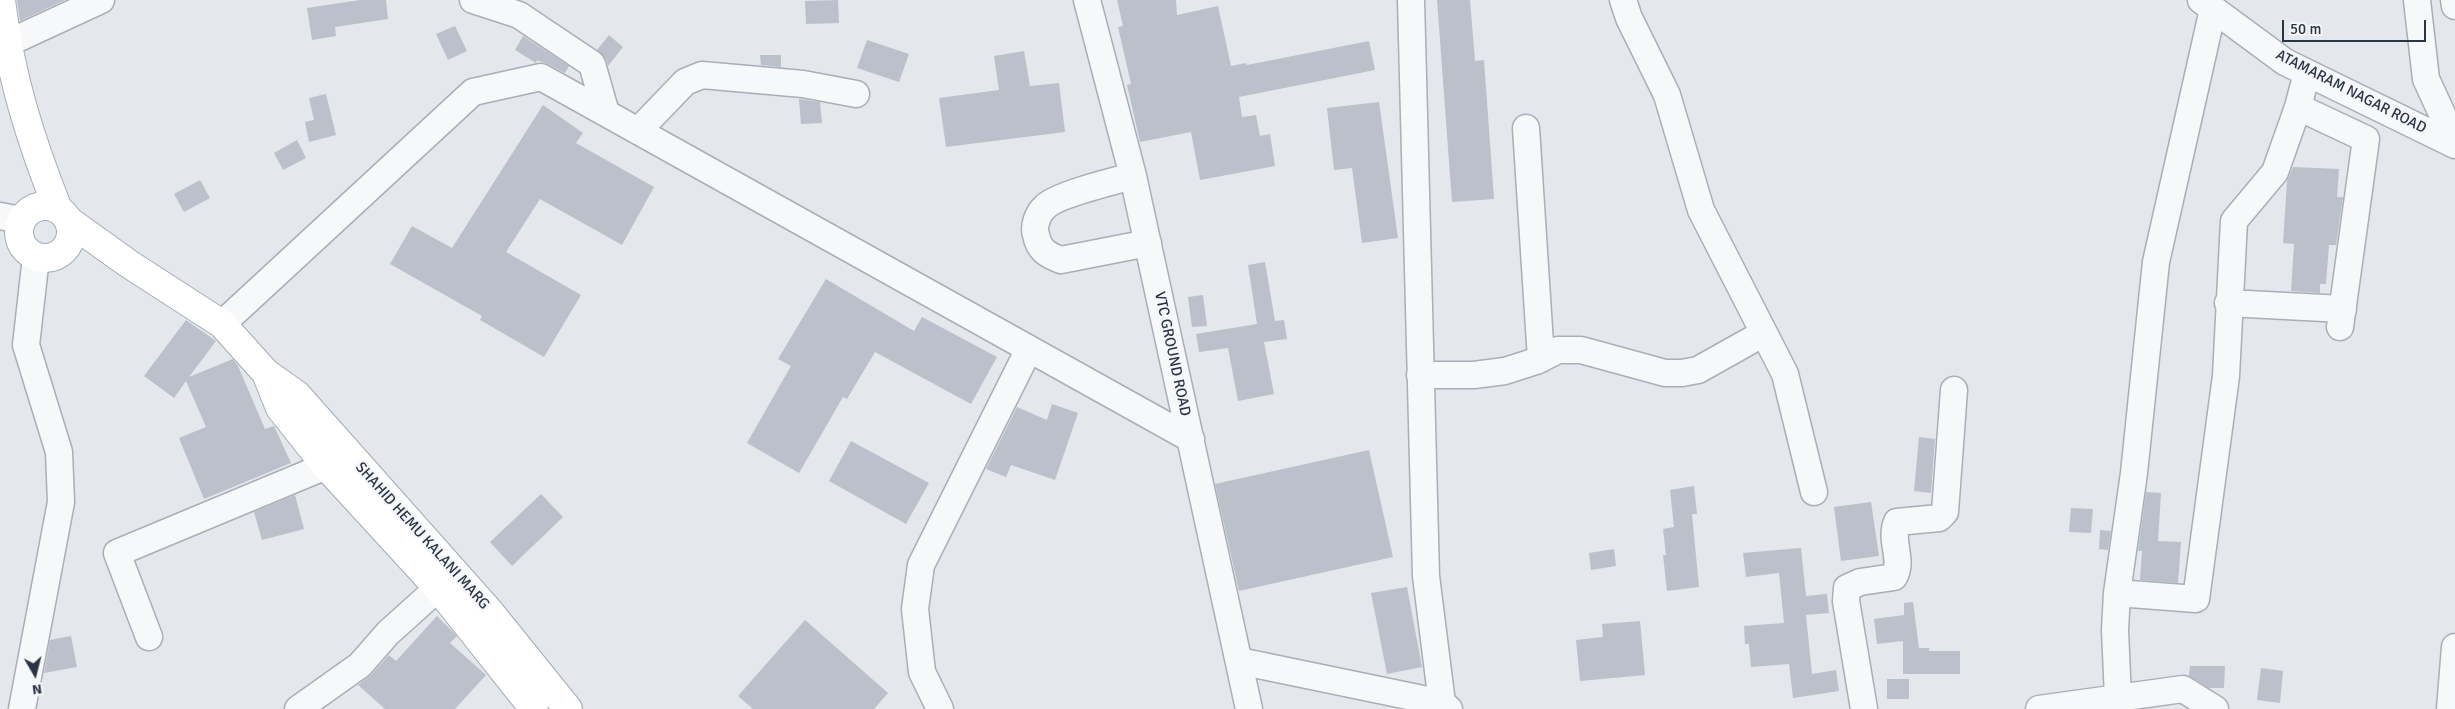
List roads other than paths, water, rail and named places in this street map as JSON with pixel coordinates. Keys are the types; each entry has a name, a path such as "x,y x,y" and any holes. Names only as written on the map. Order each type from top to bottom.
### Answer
{"main road":[{"path":"1,0 6,44 33,146 64,215 71,238 61,253 44,258 36,256 22,246 10,218 33,208 50,206 64,215"},
{"name":"SHAHID HEMU KALANI MARG","path":"64,215 129,264 222,324 266,373 297,395 336,459 534,709"},
{"name":"SHAHID HEMU KALANI MARG","path":"336,459 489,611 568,709"}],"street":[{"path":"6,44 101,0"},
{"path":"473,0 519,15 592,64 606,113"},
{"name":"VTC GROUND ROAD","path":"1087,0 1148,243 1249,709"},
{"path":"1239,661 1446,706 1426,576 1411,0"},
{"path":"1623,0 1628,18 1667,95 1701,210 1785,374 1814,492"},
{"path":"2417,0 2426,79 2444,118 2455,135"},
{"path":"2454,0 2455,6"},
{"path":"2118,698 2115,630 2117,593 2134,473 2156,262 2207,4"},
{"name":"ATAMARAM NAGAR ROAD","path":"2207,4 2286,62 2455,145"},
{"path":"2117,593 2196,599 2226,376 2228,303 2234,221 2275,172 2298,107 2307,73"},
{"path":"638,131 685,82 702,75 803,84 856,94"},
{"path":"222,324 473,92 542,77 1190,439"},
{"path":"2228,303 2342,318 2366,139 2298,107"},
{"path":"1526,128 1541,359"},
{"path":"1132,176 1046,206 1037,219 1034,231 1039,246 1049,255 1061,260 1148,243"},
{"path":"22,709 62,502 59,452 26,345 36,256"},
{"path":"1420,375 1474,375 1505,371 1541,359 1558,350 1581,350 1665,373 1682,374 1698,370 1764,333"},
{"path":"940,709 922,672 915,609 921,565 1028,349"},
{"path":"1864,709 1846,601 1847,588 1860,582 1894,577 1899,569 1894,529 1897,522 1939,518 1944,512 1954,390"},
{"path":"150,637 117,553 336,459"},
{"path":"298,709 360,665 388,633 438,588"},
{"path":"2450,709 2455,648"},
{"path":"2039,709 2183,689 2215,709"}]}
